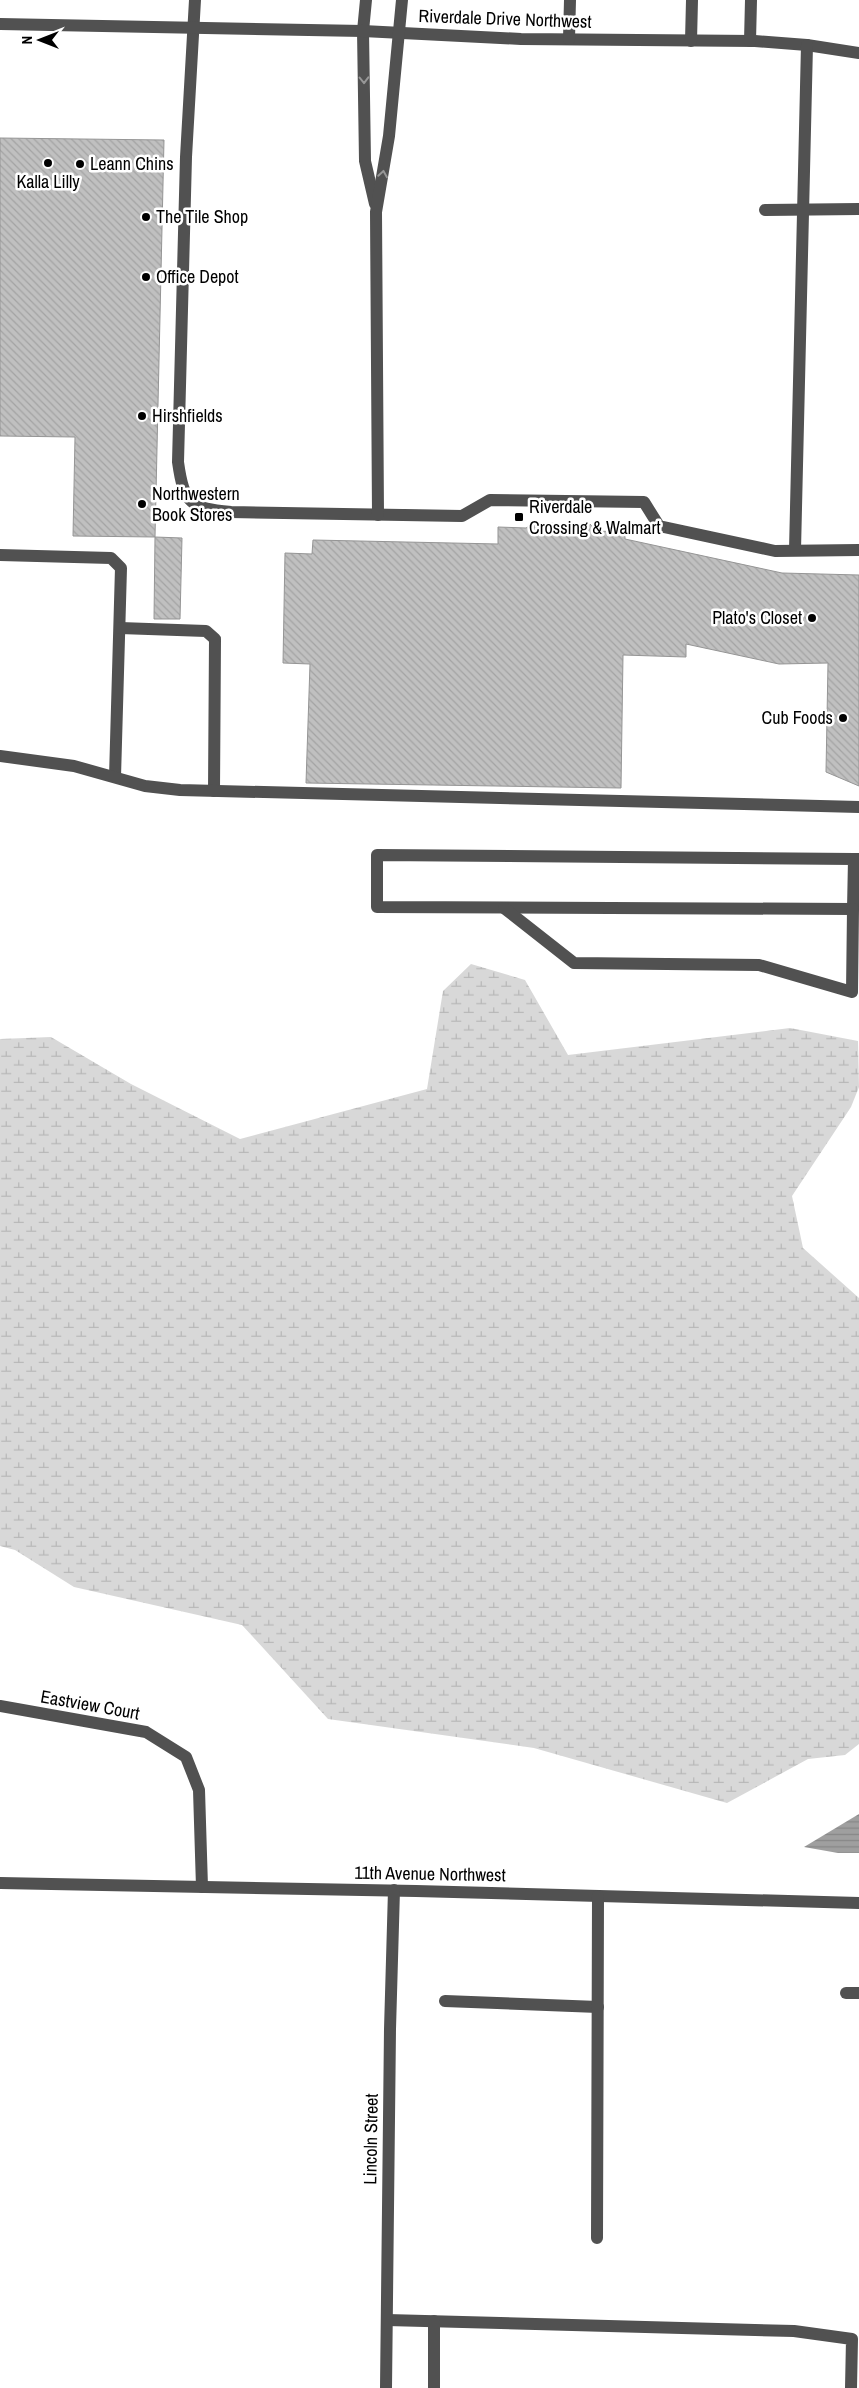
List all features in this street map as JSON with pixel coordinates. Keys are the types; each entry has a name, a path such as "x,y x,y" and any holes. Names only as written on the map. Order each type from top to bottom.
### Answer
{"street":[{"path":"194,0 186,157 178,462 180,480 187,498 202,509 232,512 462,516 490,500 644,502 658,526 775,551 859,550"},
{"path":"366,0 363,31 365,161 376,212"},
{"path":"378,515 376,212 389,136 402,0"},
{"path":"570,0 570,39"},
{"path":"691,41 692,0"},
{"path":"750,41 751,0"},
{"name":"Riverdale Drive Northwest","path":"0,24 363,31 570,39 750,41 807,45 859,53"},
{"path":"796,550 807,45"},
{"path":"765,210 859,209"},
{"path":"0,555 111,558 121,568 116,777"},
{"path":"120,628 206,631 215,638 214,791"},
{"path":"0,756 74,766 152,786 180,790 859,807"},
{"path":"504,908 574,963 759,965 855,994 853,909 856,859 377,855 377,907 853,909"},
{"name":"Eastview Court","path":"0,1706 146,1732 186,1757 199,1790 202,1887"},
{"name":"11th Avenue Northwest","path":"0,1883 394,1890 859,1903"},
{"name":"Lincoln Street","path":"386,2388 390,2029 394,1890"},
{"path":"597,2238 598,1896"},
{"path":"445,2001 598,2007"},
{"path":"387,2320 794,2331 855,2340 851,2388"},
{"path":"434,2321 434,2388"}],"green space":[{"path":"471,964 525,980 568,1055 790,1028 858,1041 859,1087 851,1107 792,1196 803,1248 859,1298 859,1744 845,1755 808,1759 727,1803 534,1748 328,1719 242,1625 74,1587 15,1550 0,1546 0,1039 51,1037 131,1084 240,1139 427,1089 443,991"}],"shaded area":[{"path":"859,1814 859,1853 838,1853 804,1847"}],"building":[{"path":"0,138 164,140 155,537 73,536 75,437 0,436"},
{"path":"534,523 590,524 596,531 625,532 625,539 782,573 859,575 859,786 826,772 828,663 779,664 686,644 686,657 623,655 621,788 306,783 310,664 283,663 285,553 312,554 313,540 498,544 498,527 526,528"},
{"path":"155,537 182,538 180,619 154,619"}],"place":[{"name":"Kalla Lilly","path":"48,163"},
{"name":"Leann Chins","path":"80,164"},
{"name":"The Tile Shop","path":"146,217"},
{"name":"Office Depot","path":"146,277"},
{"name":"Hirshfields","path":"142,416"},
{"name":"Northwestern Book Stores","path":"142,504"},
{"name":"Riverdale Crossing & Walmart","path":"519,517"},
{"name":"Plato's Closet","path":"812,618"},
{"name":"Cub Foods","path":"843,718"}]}
